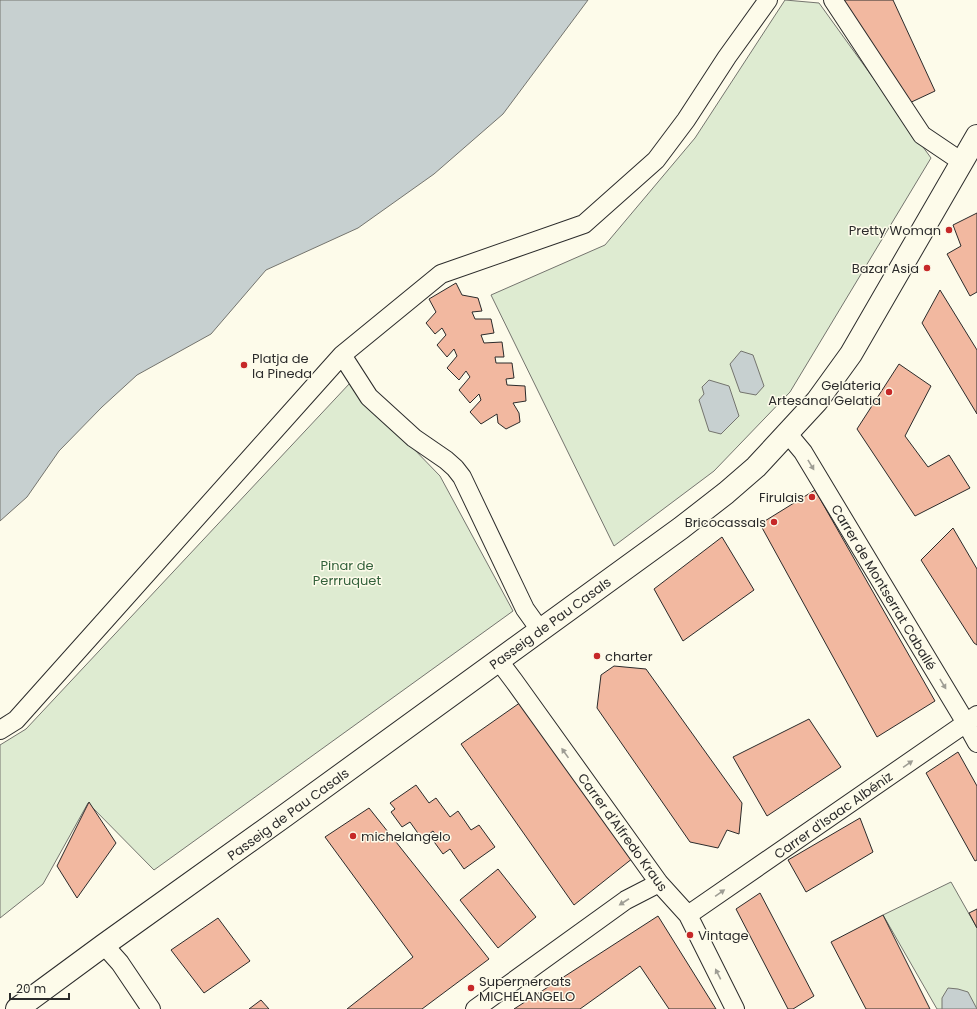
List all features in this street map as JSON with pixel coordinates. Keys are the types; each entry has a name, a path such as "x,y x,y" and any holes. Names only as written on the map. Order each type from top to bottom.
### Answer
{"street":[{"path":"0,730 16,720 342,355 441,274 584,224 656,160 686,120 727,57 768,0"},
{"path":"833,0 922,135 962,162"},
{"name":"Passeig de Pau Casals","path":"17,1009 704,511 756,467 818,402 851,354 977,136"},
{"path":"342,355 369,397 414,438 446,460 462,477 525,609 540,630"},
{"name":"Carrer de Montserrat Caballé","path":"788,434 803,452 972,719 977,743"},
{"name":"Carrer d'Alfredo Kraus","path":"499,661 659,883 688,915 736,1009"},
{"name":"Carrer d'Isaac Albéniz","path":"688,915 972,719"},
{"path":"475,1009 626,900 659,883"},
{"path":"104,945 120,963 151,1009"}],"green space":[{"path":"785,0 819,3 931,158 790,392 714,471 614,546 491,295 605,245 695,138"},
{"name":"Pinar de Perrruquet","path":"350,383 440,476 513,611 154,870 88,803 43,884 0,918 0,745 26,729"},
{"path":"951,882 977,928 977,1009 937,1009 883,915"}],"shaded area":[{"path":"0,0 588,0 503,114 434,174 358,228 266,270 211,334 137,375 102,407 59,451 27,497 0,521"},
{"path":"741,351 753,355 764,386 756,395 740,392 730,364"},
{"path":"709,380 729,386 739,416 721,434 709,431 699,400 704,394 702,387"},
{"path":"948,988 968,992 977,1009 942,1009 942,998"}],"building":[{"path":"833,0 893,0 935,91 903,106"},
{"path":"977,213 977,292 970,296 947,254 961,246 953,225"},
{"path":"456,283 462,295 478,298 482,311 472,312 475,319 491,319 494,333 481,335 484,343 502,342 504,357 495,357 496,363 512,363 514,378 506,379 507,385 525,386 526,401 513,403 519,413 520,422 506,429 498,423 497,414 481,424 470,412 481,400 479,394 470,403 459,390 470,377 466,371 459,380 447,368 457,356 454,349 447,357 437,345 446,335 442,328 435,334 426,323 436,312 429,299"},
{"path":"940,290 977,350 977,414 922,323"},
{"path":"899,364 931,386 905,436 928,467 949,455 970,488 915,516 857,429"},
{"path":"815,490 935,701 877,737 760,524"},
{"path":"953,528 977,569 977,645 974,643 921,560"},
{"path":"722,537 754,590 683,641 654,589"},
{"path":"614,666 646,669 742,803 739,834 727,830 718,848 690,842 597,708 601,675"},
{"path":"521,702 633,858 574,905 461,744"},
{"path":"809,719 841,767 767,816 733,757"},
{"path":"958,752 977,786 977,860 975,861 926,773"},
{"path":"416,785 429,803 436,798 450,817 458,811 471,830 479,825 495,847 464,869 450,849 443,854 432,839 437,836 433,831 422,839 410,822 402,827 391,812 395,809 390,803"},
{"path":"89,802 116,843 77,898 57,866"},
{"path":"369,808 489,959 422,1009 347,1009 413,957 325,837"},
{"path":"860,818 873,852 806,892 788,860"},
{"path":"498,869 536,917 498,948 460,900"},
{"path":"760,893 814,996 793,1009 788,1009 736,909"},
{"path":"977,909 977,928 969,913"},
{"path":"883,915 930,1009 866,1009 831,942"},
{"path":"658,916 716,1009 669,1009 640,966 580,1009 514,1009"},
{"path":"218,918 250,961 204,993 171,950"},
{"path":"261,1000 269,1009 249,1009"}],"place":[{"name":"Pretty Woman","path":"949,230"},
{"name":"Bazar Asia","path":"927,268"},
{"name":"Platja de la Pineda","path":"244,365"},
{"name":"Gelateria Artesanal Gelatia","path":"889,392"},
{"name":"Firulais","path":"812,497"},
{"name":"Bricocassals","path":"774,522"},
{"name":"charter","path":"597,656"},
{"name":"michelangelo","path":"353,836"},
{"name":"Vintage","path":"690,935"},
{"name":"Supermercats MICHELANGELO","path":"471,988"}]}
